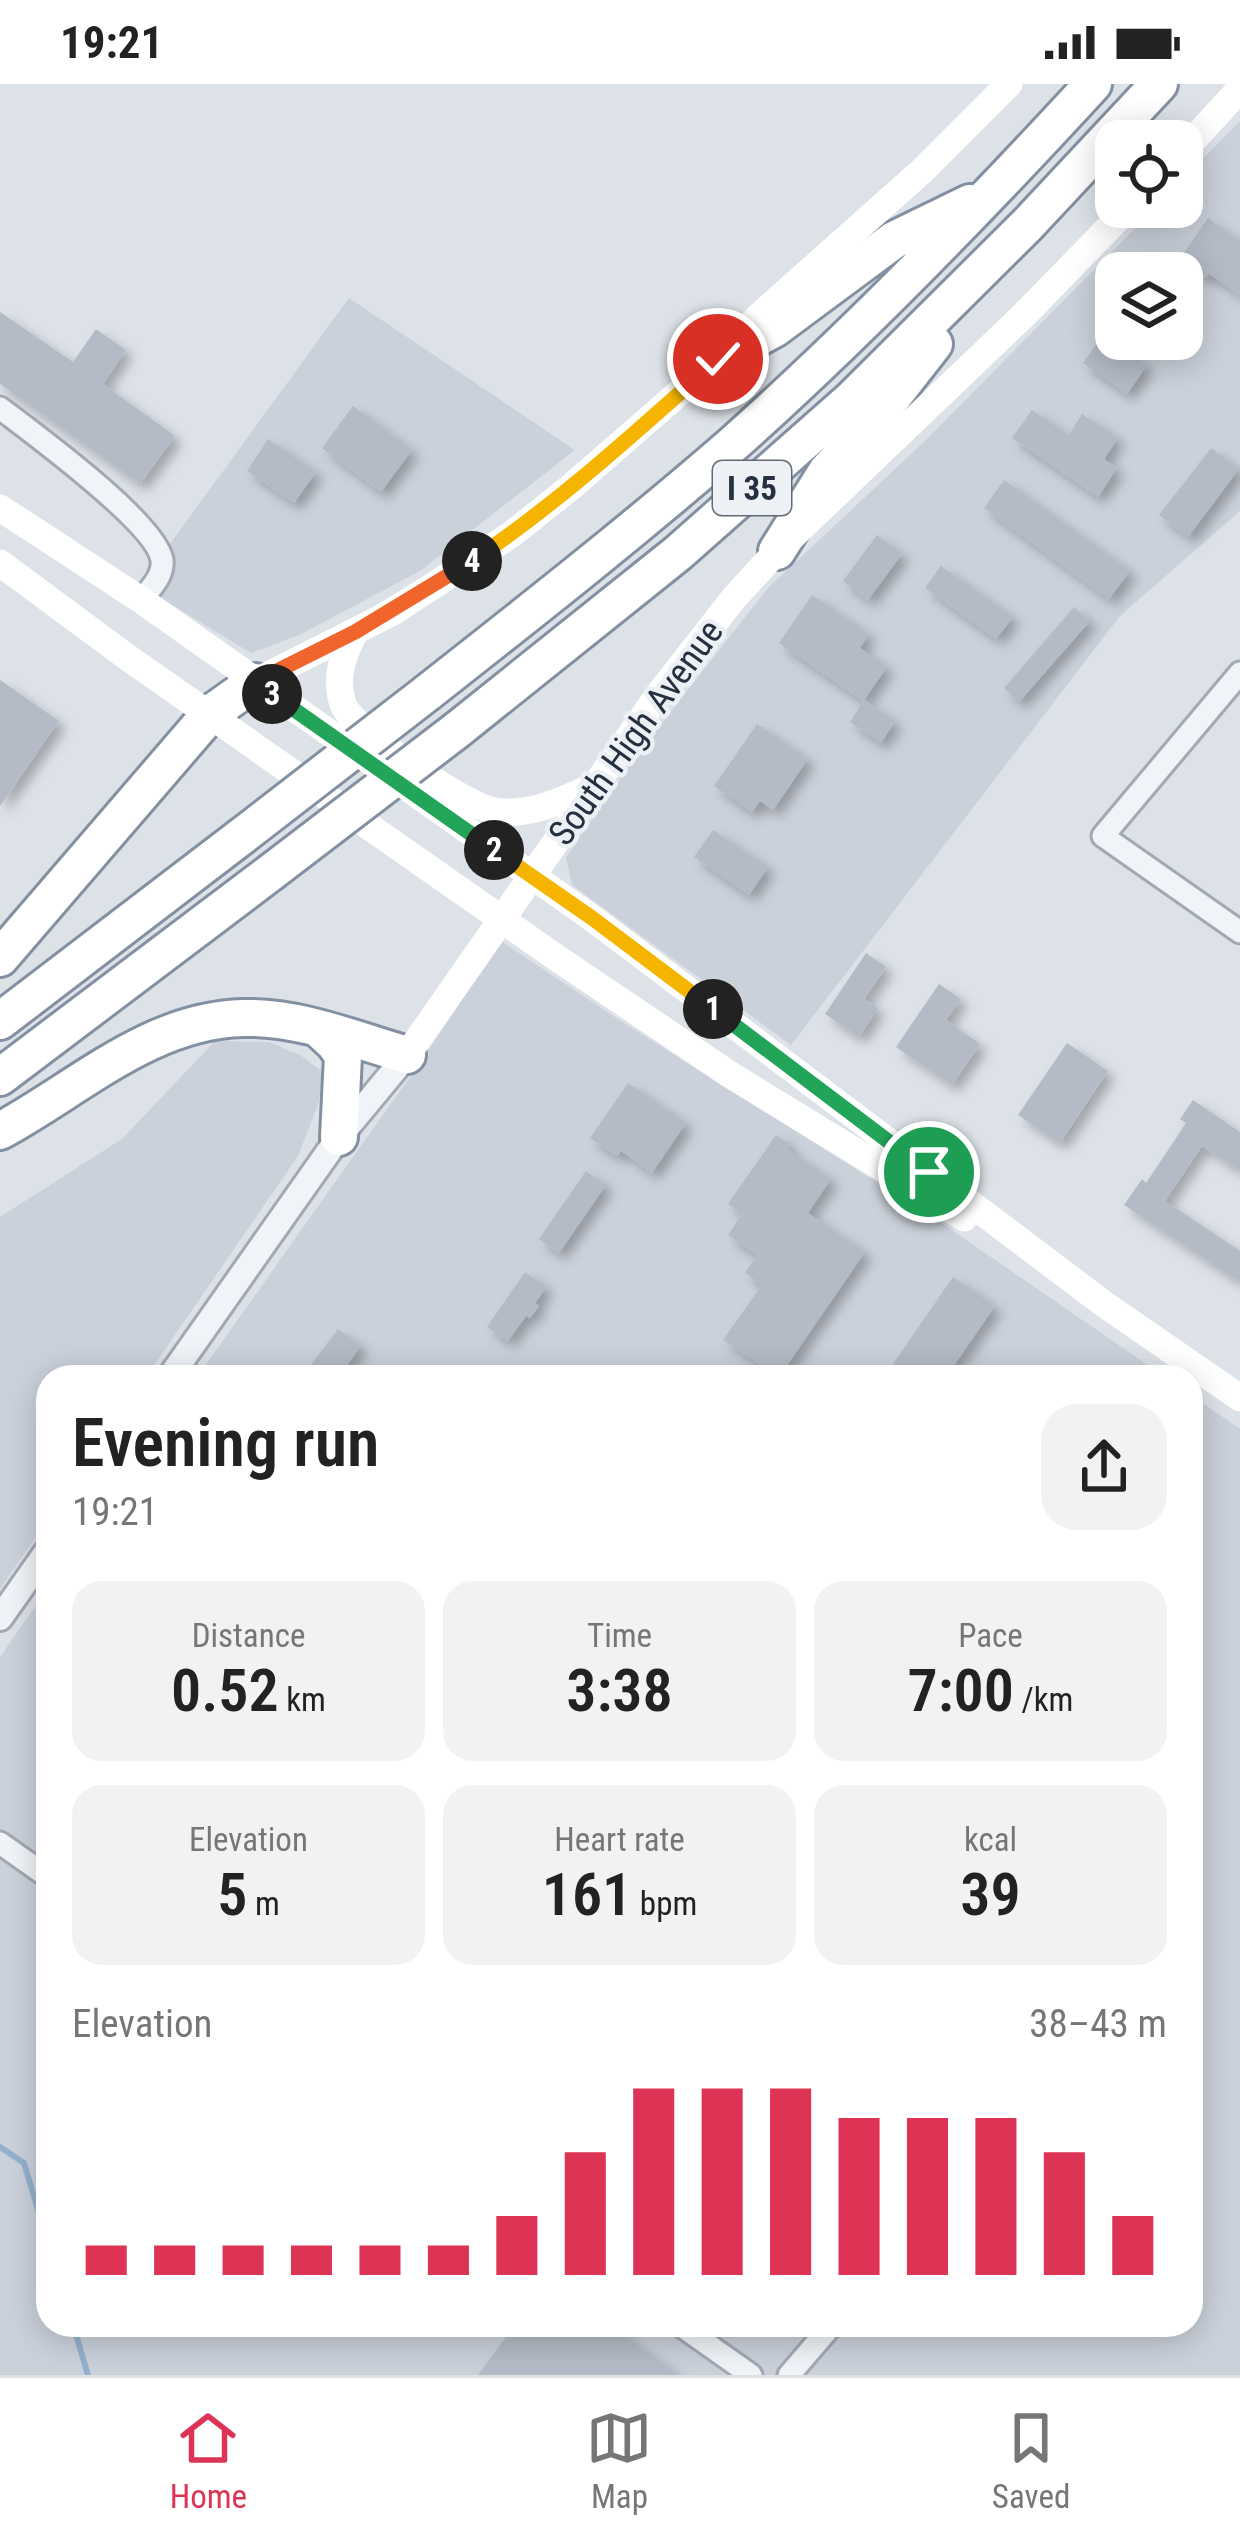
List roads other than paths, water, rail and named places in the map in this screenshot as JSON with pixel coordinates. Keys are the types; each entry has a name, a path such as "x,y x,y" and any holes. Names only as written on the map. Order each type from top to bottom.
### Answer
{"highway":[{"name":"I 35","path":"0,1021 566,585 732,445 869,318 1094,84"},
{"name":"I 35","path":"0,1077 457,730 748,492 852,398 1028,224 1159,84"},
{"path":"718,359 774,329 894,240 995,191"},
{"path":"777,551 827,471 873,422 1028,224"},
{"path":"0,958 210,714 255,682"},
{"path":"0,1130 132,1050 178,1028 245,1017 320,1030 407,1055"},
{"path":"320,1030 343,1056 339,1137"}],"main road":[{"path":"255,682 428,590 512,534 718,359 1010,84"},
{"path":"1203,129 1240,89"},
{"name":"South High Avenue","path":"407,1055 700,640 777,551 1109,228"},
{"path":"0,508 141,600 592,918 1104,1304 1192,1365"},
{"path":"0,563 501,920 729,1074 1104,1304"},
{"path":"355,632 342,657 339,681 354,722 443,787 481,807 513,812 556,803 595,786"},
{"path":"1203,1372 1240,1398"}],"street":[{"path":"0,408 73,464 154,538 163,564 157,581 141,600"},
{"path":"1240,673 1103,836 1240,932"},
{"name":"South High Avenue","path":"178,1365 339,1137 407,1055"},
{"path":"0,1618 36,1567"},
{"path":"0,1843 36,1868"},
{"path":"697,2337 751,2375"},
{"path":"789,2375 822,2337"}],"waterway":[{"path":"0,2147 24,2163 36,2203"},
{"path":"77,2337 88,2375"}]}
